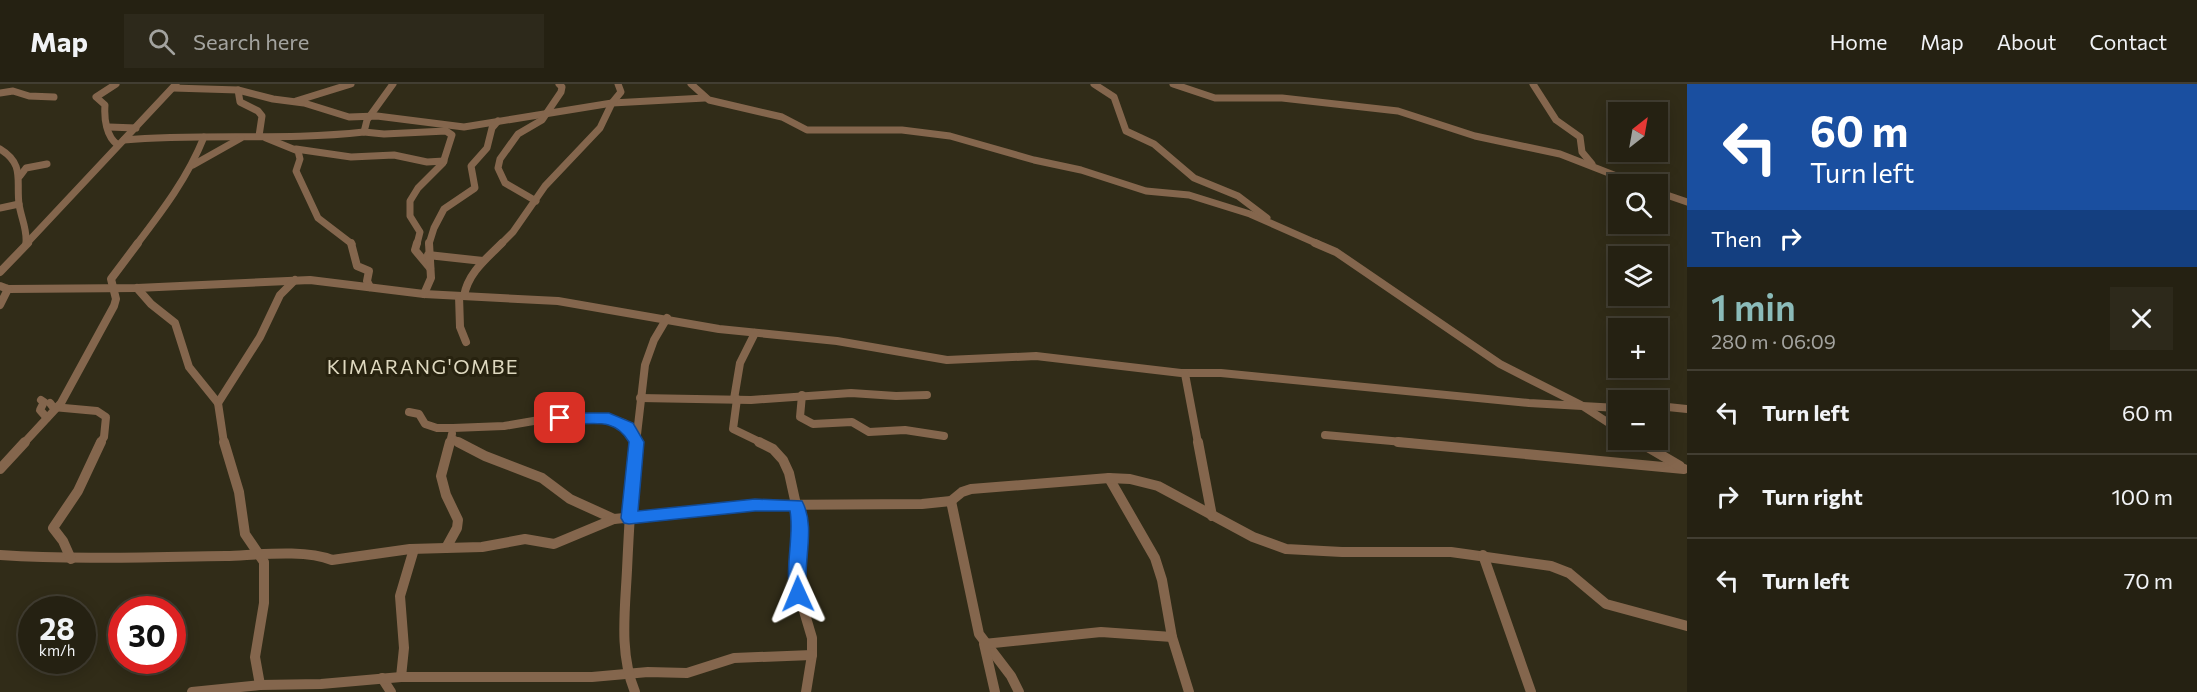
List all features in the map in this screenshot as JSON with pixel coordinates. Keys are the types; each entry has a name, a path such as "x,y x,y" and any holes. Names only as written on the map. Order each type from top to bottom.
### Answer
{"street":[{"path":"116,84 96,97 105,105 104,117 112,141 247,136 306,137 364,132 450,133 451,142 444,161 419,186 409,207 410,215 420,232 415,250 430,268"},
{"path":"295,102 348,84"},
{"path":"364,132 369,116 393,84"},
{"path":"536,201 502,180 498,175 497,166 515,137 541,122 561,92 562,87 559,84"},
{"path":"466,342 460,327 462,296 466,284 483,261 513,232 545,186 600,128 612,103 621,92 618,84"},
{"path":"691,84 705,98"},
{"path":"1094,84 1114,97 1126,131 1154,144 1194,178 1246,200 1276,226"},
{"path":"1173,84 1215,98 1282,98 1398,111 1485,138 1548,150 1611,174"},
{"path":"1533,84 1556,120 1579,135 1578,142 1582,155 1595,168"},
{"path":"0,272 175,86 238,90 295,102 349,117 424,120 464,127 500,119 612,103 705,98 728,106 782,117 807,130 902,130 950,136 1034,160 1081,170 1146,191 1196,196 1250,214 1336,252 1500,364 1581,405 1608,423"},
{"path":"238,90 240,102 258,110 262,115 264,125 261,136"},
{"path":"0,93 13,91 29,96 54,97"},
{"path":"424,294 432,280 428,255 430,237 442,212 470,194 475,188 471,166 487,148 492,128 500,119"},
{"path":"109,127 136,128"},
{"path":"191,166 225,145 247,136"},
{"path":"261,136 295,149 351,157 393,155 427,162 444,161"},
{"path":"0,469 5,458 47,418 40,410 48,403 64,397 114,306 116,299 111,279 174,195 204,137"},
{"path":"0,149 10,155 20,176 19,204 27,230 26,242"},
{"path":"295,149 300,155 296,171 313,212 351,242 357,267 369,271 367,280 370,287"},
{"path":"20,176 26,168 47,164"},
{"path":"1668,195 1687,202"},
{"path":"0,208 19,204"},
{"path":"428,255 483,261"},
{"path":"218,403 260,337 280,295 295,280"},
{"path":"0,305 4,288 114,289 295,280 424,294 558,302 667,318 719,329 854,343 947,360 1036,357 1185,374 1221,373 1528,403 1608,407"},
{"path":"137,288 151,304 175,323 189,367 218,403 221,433 239,492 245,534 264,562 265,586 255,657 260,685"},
{"path":"635,692 628,675 624,640 629,518 640,398 649,351 667,318"},
{"path":"755,333 740,363 733,429 778,453 789,473 801,527 798,594 812,638 807,692"},
{"path":"1185,374 1212,516"},
{"path":"640,398 751,400 851,393 896,396 927,395"},
{"path":"802,395 800,417 808,423 852,422 861,429 870,431 905,430 932,437 944,436"},
{"path":"48,403 97,411 106,417 104,437 87,468 78,491 53,528 63,541 70,559"},
{"path":"1668,407 1687,409"},
{"path":"409,412 419,414 428,427 453,433 551,418 609,418 624,423 637,442"},
{"path":"453,433 485,456 542,478 570,499 614,519"},
{"path":"446,548 458,528 458,520 446,495 441,476 453,433"},
{"path":"1325,435 1685,470"},
{"path":"1652,450 1685,470"},
{"path":"1109,478 1155,558 1162,580 1172,637 1189,692"},
{"path":"0,555 37,559 322,556 333,560 414,549 482,547 525,539 554,544 614,519 755,505 859,503 901,505 951,501 962,492 971,489 1109,478 1130,479 1158,486 1192,502 1212,516 1253,537 1292,550 1451,552 1558,568 1569,573 1606,604 1687,626"},
{"path":"951,501 977,627 984,644 995,692"},
{"path":"401,677 404,648 400,596 414,549"},
{"path":"1483,555 1531,692"},
{"path":"984,644 1118,630 1172,637"},
{"path":"984,644 1009,670 1019,692"},
{"path":"193,692 260,685 321,684 401,677 628,675 648,672 696,672 735,658 812,655"},
{"path":"382,678 391,692"}],"district":[{"name":"KIMARANG'OMBE","path":"423,367"}],"route":[{"path":"560,418 609,418 624,423 628,427 637,442 629,518 755,505 797,505 801,527 798,594"}]}
